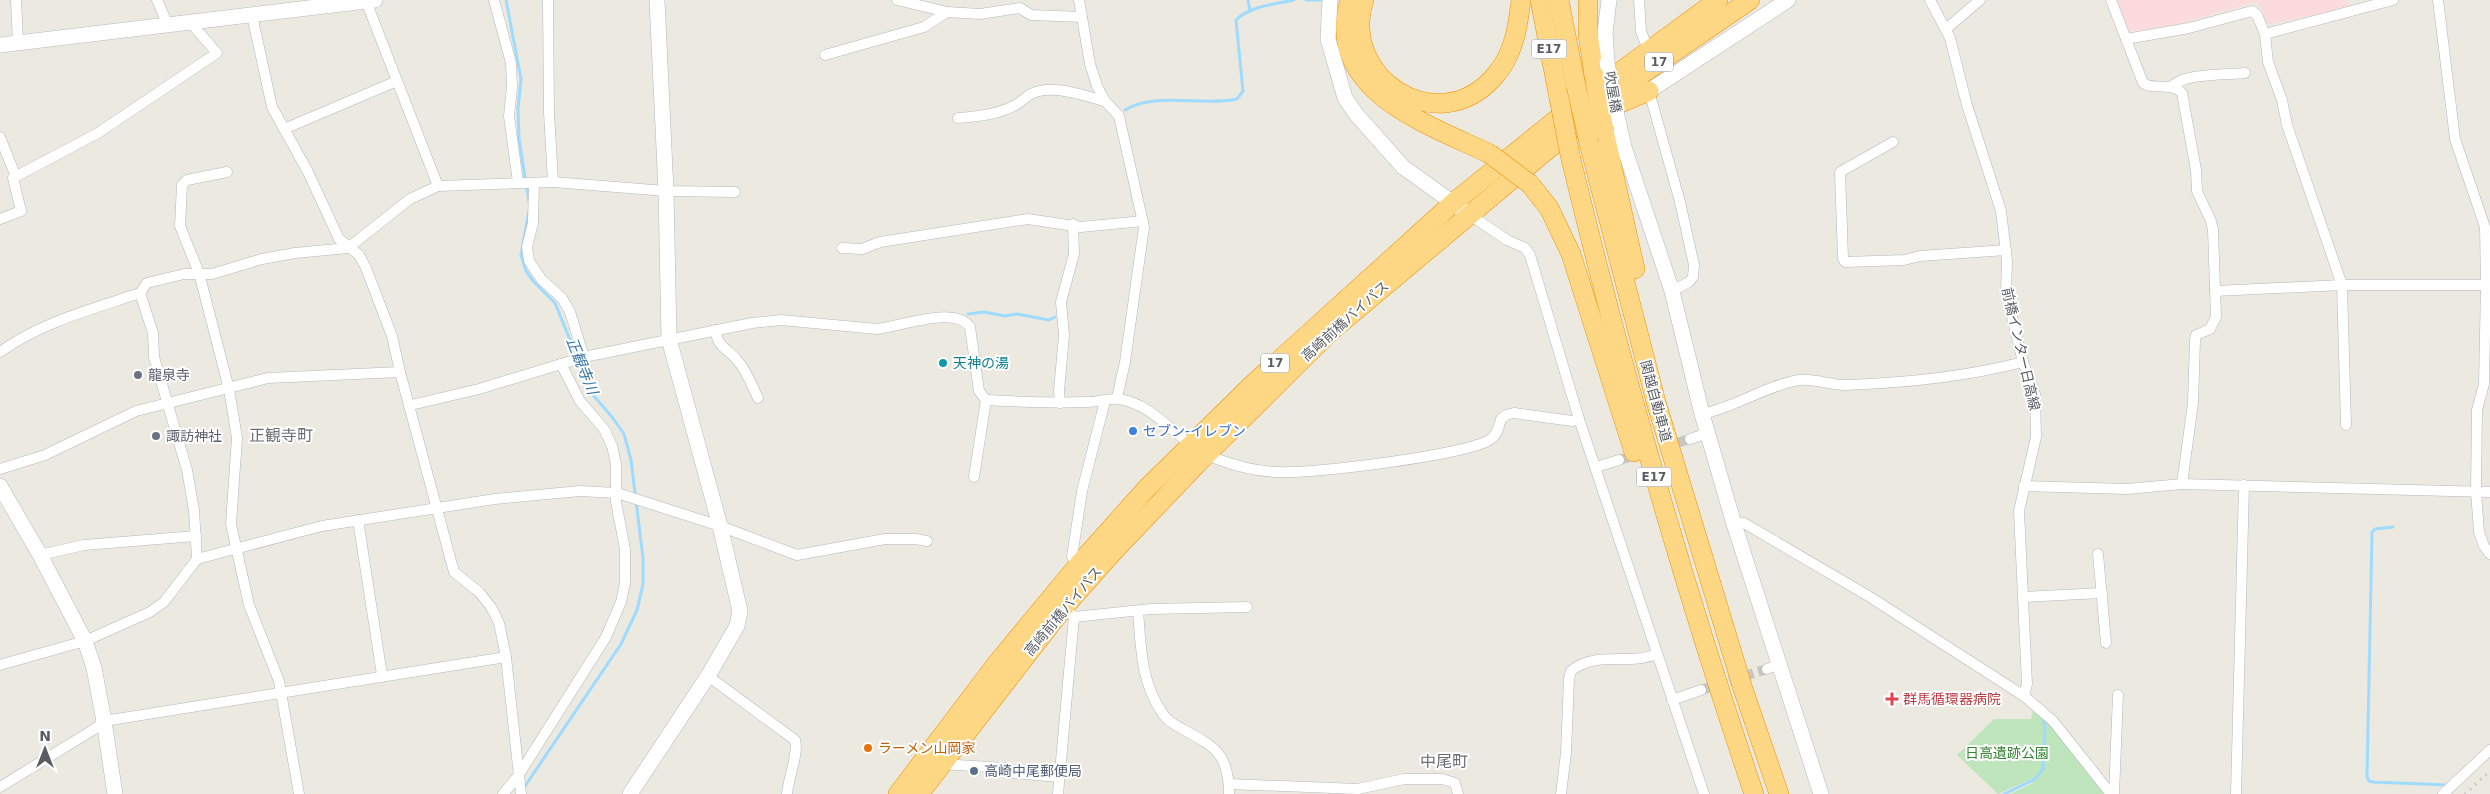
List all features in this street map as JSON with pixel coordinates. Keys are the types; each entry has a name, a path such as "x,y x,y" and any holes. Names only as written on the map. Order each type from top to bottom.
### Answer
{"highway":[{"path":"1350,0 1346,27 1350,49 1357,68 1373,90 1402,111 1490,154 1530,184 1549,208 1571,254 1663,546 1701,636"},
{"path":"1364,0 1360,12 1360,35 1365,54 1371,66 1385,82 1398,92 1414,99 1435,102 1468,96 1494,78 1505,61 1514,41 1521,0"},
{"name":"関越自動車道","path":"1540,0 1570,155 1619,354 1701,636 1754,794"},
{"name":"E17","path":"1559,0 1576,86 1604,132"},
{"path":"1588,0 1588,34 1601,69 1604,132"},
{"name":"高崎前橋バイパス","path":"898,794 998,662 1079,564 1147,488 1191,444 1253,384 1453,203 1648,50 1718,0"},
{"name":"高崎前橋バイパス","path":"919,794 941,764 1069,612 1113,552 1331,331 1638,76 1750,0"},
{"path":"1572,129 1579,128 1621,101 1649,91"},
{"name":"関越自動車道","path":"1604,132 1644,310 1656,402 1738,671 1779,794"}],"street":[{"path":"16,0 18,43"},
{"path":"157,0 168,25"},
{"path":"0,45 252,15 305,4 371,0 397,81 438,186"},
{"path":"494,0 510,62 512,87 509,116 518,182"},
{"path":"548,0 549,113 553,182"},
{"path":"630,794 708,676 737,626 740,612 720,526 669,339 666,191 658,0"},
{"path":"897,0 947,12 980,14 1020,8 1031,16 1082,17"},
{"path":"1079,0 1090,64 1097,86 1105,101 1119,116 1143,221 1144,232 1125,362 1117,398"},
{"path":"1330,0 1328,39 1332,60 1345,98 1397,161 1412,175 1500,236 1528,250 1579,419 1704,794"},
{"path":"1601,69 1608,0"},
{"path":"1639,0 1641,31 1648,50"},
{"path":"1672,291 1689,282 1693,277 1694,265 1680,202 1649,91 1788,0"},
{"name":"前橋インター日高線","path":"1930,0 1950,38 1967,106 2001,211 2006,250 2006,292 2023,362 2034,394 2037,420 2034,448 2024,486 2020,511 2027,684 2024,696"},
{"path":"1946,29 1980,0"},
{"path":"2111,0 2144,85 2172,86 2180,91 2183,98 2196,170 2197,191 2211,220 2215,291 2214,323 2210,329 2196,335 2195,340 2193,403 2182,484"},
{"path":"2265,34 2393,0"},
{"path":"2438,0 2455,139 2485,227 2484,384 2477,410 2476,491 2479,532 2484,546 2490,554"},
{"path":"2126,39 2189,28 2252,11 2257,15 2265,34 2268,62 2342,285 2346,425"},
{"path":"825,55 924,27 947,12"},
{"path":"252,15 272,107 308,172 339,239 359,255 366,268 392,336 454,572 479,592 491,607 499,623 506,657 521,794"},
{"path":"16,177 98,133 217,53 190,22"},
{"path":"2172,86 2177,81 2191,78 2245,73"},
{"path":"284,130 397,81"},
{"path":"958,118 976,117 1016,105 1033,92 1047,90 1061,91 1105,101"},
{"path":"1604,132 1624,147 1672,291 1702,414 1773,667 1821,794"},
{"path":"0,137 16,177 14,178 22,211 0,219"},
{"path":"1893,142 1840,172 1843,258 1845,262 1904,260 1920,256 2006,250"},
{"path":"227,172 187,180 182,185 180,226 199,273 229,388 237,438 231,524 249,605 283,694 299,794"},
{"path":"0,352 16,341 51,323 140,293 147,283 184,274 212,274 262,259 295,253 348,248 400,206 438,186 486,186 518,182 553,182 666,191 735,192"},
{"path":"534,183 533,223 527,248 529,261 542,280 562,298 570,312 584,357"},
{"path":"842,248 862,249 880,242 1028,219 1074,224 1081,227 1143,221"},
{"path":"1060,403 1059,391 1064,335 1061,302 1074,254 1074,224"},
{"path":"2215,291 2342,285 2486,285"},
{"path":"140,293 153,334 154,357 187,470 196,536 197,559"},
{"path":"411,405 584,357 772,320 877,329 890,328 916,319 959,319 966,321 970,327 979,391 986,400 974,477"},
{"path":"715,330 718,342 737,360 746,372 758,398"},
{"path":"1702,414 1753,394 1799,380 1846,385 1927,380 1983,372 2023,362"},
{"path":"503,794 518,776 606,637 621,602 625,583 626,550 616,502 616,464 612,446 604,429 580,401 561,364"},
{"path":"0,469 45,456 136,411 268,378 400,372"},
{"path":"986,400 1060,403 1117,398 1146,410 1207,455 1216,459 1270,472 1300,472 1416,458 1467,447 1491,440 1497,433 1500,419 1510,413 1572,421 1579,419"},
{"path":"1079,564 1072,557 1080,501 1105,400"},
{"path":"1690,439 1708,433"},
{"path":"1596,467 1619,460"},
{"path":"2024,486 2127,489 2182,484 2490,492"},
{"path":"2236,794 2244,485"},
{"path":"0,486 40,555 85,641 94,668 115,794"},
{"path":"0,665 85,641 150,612 164,602 197,559 322,526 496,498 580,491 617,493 720,526 798,555 885,539 927,541"},
{"path":"358,520 382,675"},
{"path":"1734,524 1744,523 1870,597 2024,696 2045,712 2057,725 2113,794 2116,789 2118,695"},
{"path":"40,555 84,545 196,536"},
{"path":"2098,554 2106,643"},
{"path":"2024,597 2102,593"},
{"path":"1058,794 1069,612 1247,607"},
{"path":"1138,611 1147,685 1164,716 1174,725 1217,749 1229,789 1358,789 1395,780 1442,779 1455,783 1458,794"},
{"path":"1561,794 1566,753 1569,679 1571,671 1578,665 1591,661 1637,658 1656,654"},
{"path":"0,787 96,728 104,721 283,694 382,675 506,657"},
{"path":"708,676 795,740 797,746 788,778 787,794"},
{"path":"1672,700 1701,690"},
{"path":"2443,794 2490,750"},
{"path":"941,764 1006,768 1014,774 1058,777"}],"shaded area":[{"path":"2116,0 2347,0 2351,7 2270,24 2266,22 2258,1 2178,24 2128,32 2120,15"}],"green space":[{"name":"日高遺跡公園","path":"2033,711 2048,721 2106,794 2010,794 2033,783 2031,779 1998,794 1957,755 1994,719 2031,719"}],"waterway":[{"name":"正観寺川","path":"506,0 521,79 518,109 519,139 529,202"},
{"path":"1248,0 1250,11"},
{"path":"1125,110 1151,101 1223,101 1237,99 1243,91 1236,20 1256,9 1294,0"},
{"path":"1306,0 1323,0"},
{"name":"正観寺川","path":"523,789 621,644 637,610 643,584 643,558 631,460 624,434 592,394 555,303 526,271 521,255 529,211"},
{"path":"968,314 984,312 1005,316 1017,314 1049,320 1055,317"},
{"path":"2393,527 2375,529 2372,532 2367,777 2369,781 2373,782 2447,785"},
{"path":"2004,794 2035,779 2043,769 2045,726 2043,717"}],"tunnel":[{"path":"1619,460 1690,439"},
{"path":"1701,690 1767,669"}],"railway":[{"path":"2465,794 2490,771"}],"place":[{"name":"天神の湯","path":"943,363"},
{"name":"龍泉寺","path":"138,375"},
{"name":"セブン-イレブン","path":"1133,431"},
{"name":"諏訪神社","path":"156,436"},
{"name":"群馬循環器病院","path":"1892,699"},
{"name":"ラーメン山岡家","path":"868,748"},
{"name":"高崎中尾郵便局","path":"974,771"}],"district":[{"name":"正観寺町","path":"281,435"},
{"name":"中尾町","path":"1444,761"}]}
